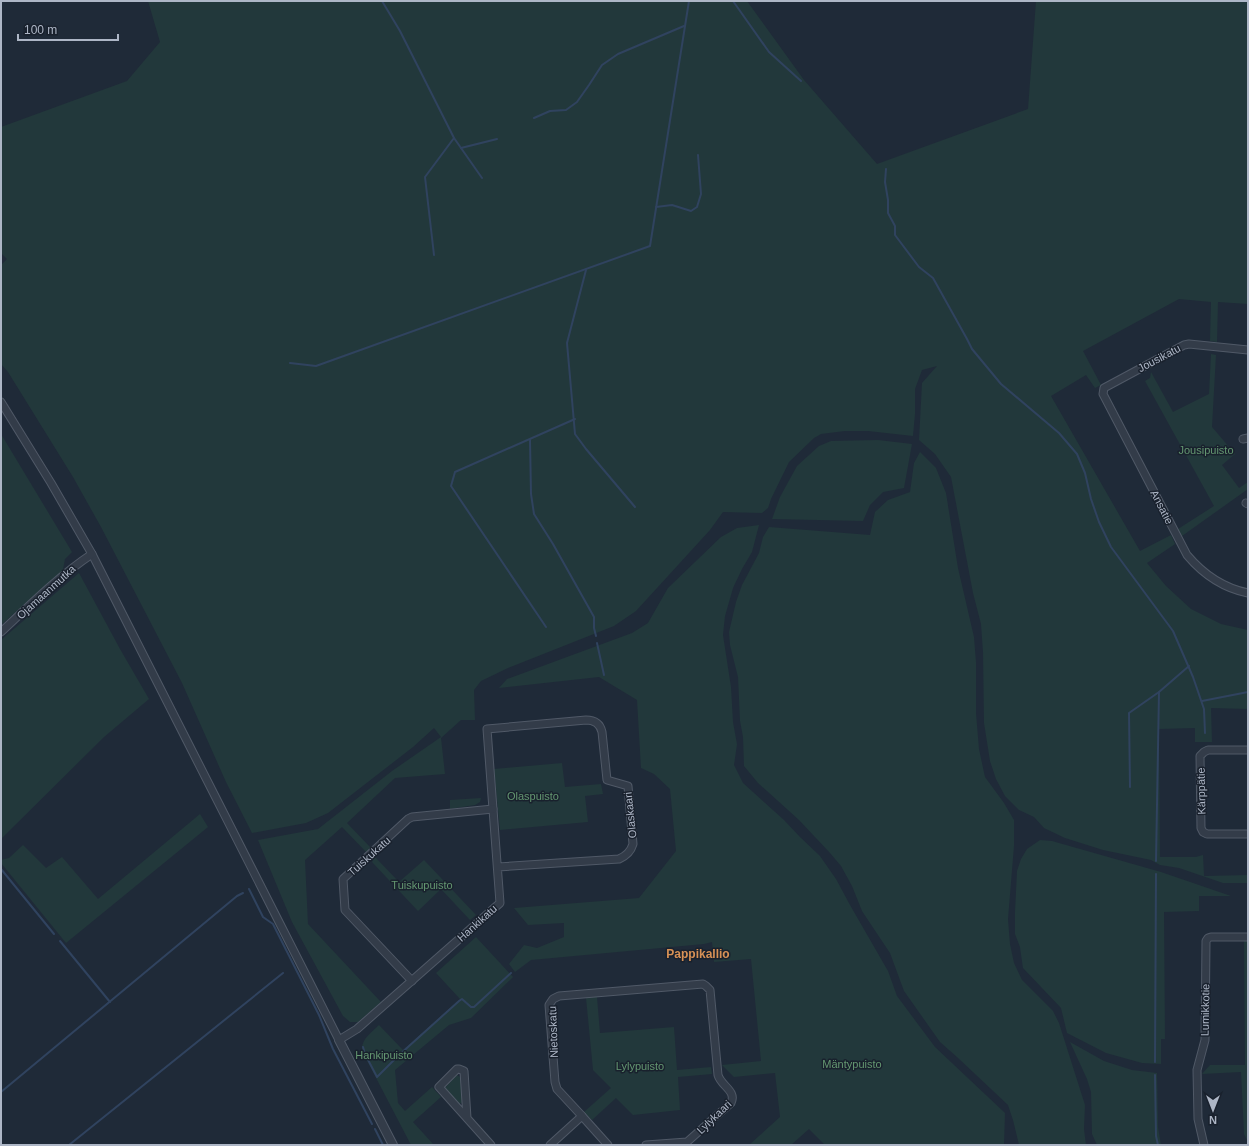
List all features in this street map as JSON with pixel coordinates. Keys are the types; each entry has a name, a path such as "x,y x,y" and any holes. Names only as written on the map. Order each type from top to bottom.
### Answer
{"street":[{"name":"Jousikatu","path":"1103,394 1104,388 1184,345 1188,344 1248,350"},
{"name":"Ansatie","path":"1103,394 1187,555 1207,575 1228,587 1248,593"},
{"path":"1,402 51,483 92,554 393,1145"},
{"name":"Ojamaanmutka","path":"1,632 79,563 92,554"},
{"name":"Olaskaari","path":"487,729 586,720 591,720 598,724 602,732 607,780 628,786 633,844 628,853 619,859 498,867"},
{"name":"Hankikatu","path":"339,1040 357,1029 500,903 487,729"},
{"name":"Kärppätie","path":"1248,750 1208,750 1200,756 1201,828 1203,832 1207,834 1248,834"},
{"name":"Tuiskukatu","path":"412,981 345,910 343,879 412,817 493,809"},
{"name":"Lumikkotie","path":"1204,1145 1198,1119 1197,1070 1205,1040 1206,941 1211,937 1248,937"},
{"name":"Nietoskatu","path":"582,1116 557,1088 555,1082 549,1005 552,1000 559,996 703,984"},
{"name":"Lylykaari","path":"646,1145 687,1142 733,1100 732,1093 720,1080 718,1075 710,990 703,984"},
{"path":"467,1118 464,1071 457,1069 439,1086 467,1118 491,1145"},
{"path":"550,1145 582,1116 608,1145"}],"green space":[{"path":"148,1 747,1 804,80 877,164 1028,109 1036,1 1248,1 1248,304 1218,302 1217,342 1210,341 1211,302 1179,299 1083,351 1101,385 1095,388 1086,375 1051,396 1140,551 1171,535 1175,544 1147,563 1166,586 1191,609 1221,624 1248,630 1248,709 1211,708 1212,742 1195,742 1195,728 1159,729 1160,857 1196,857 1203,855 1204,876 1248,875 1248,883 1223,883 1179,868 1160,865 1151,860 1103,850 1065,838 1044,828 1034,817 1019,810 1005,796 996,779 990,761 984,723 981,624 973,593 951,477 935,454 919,440 922,383 937,366 922,370 915,389 913,436 868,431 845,431 821,434 814,438 789,462 768,508 762,513 723,512 710,530 636,611 614,626 508,668 481,681 474,690 475,720 461,720 441,738 445,774 395,778 347,823 371,848 367,853 342,827 305,860 308,924 381,1002 358,1022 350,1022 343,1016 292,922 258,840 318,829 392,771 441,737 434,728 413,747 328,813 306,823 252,833 226,782 182,683 101,527 73,477 8,372 1,364 1,265 7,259 1,253 1,127 127,81 160,42"},
{"name":"Jousipuisto","path":"1211,354 1216,355 1212,427 1235,454 1222,465 1239,488 1248,482 1248,489 1182,536 1178,529 1214,506 1145,381 1150,378 1151,372 1173,412 1209,394"},
{"path":"1,434 72,552 65,559 63,570 1,625"},
{"path":"878,440 912,444 904,488 883,492 870,505 863,521 772,519 780,497 797,466 819,446 831,441"},
{"path":"920,452 936,468 946,493 958,568 974,637 976,662 976,713 979,749 985,777 1004,803 1014,820 1014,846 1008,919 1010,944 1014,963 1022,980 1053,1011 1059,1023 1085,1105 1084,1129 1086,1145 1019,1145 1008,1105 940,1042 904,991 890,953 862,911 852,886 841,866 799,820 758,783 744,766 738,677 730,645 729,632 736,602 742,585 759,553 763,537 769,527 870,535 875,512 888,500 910,492 914,463"},
{"name":"Mäntypuisto","path":"759,525 752,552 733,588 725,616 723,635 731,687 733,722 737,744 734,765 743,783 784,820 820,856 836,879 888,971 897,996 935,1047 1005,1113 1004,1145 825,1145 809,1129 791,1145 749,1145 780,1117 775,1073 734,1077 722,1065 761,1061 751,959 714,962 712,942 531,960 515,972 509,964 524,945 537,948 564,937 564,923 528,925 514,908 639,898 676,851 670,789 654,774 641,768 637,700 599,677 499,688 507,679 632,633 648,623 668,588 721,537 737,528"},
{"path":"79,573 149,699 104,737 1,839 1,640"},
{"name":"Olaspuisto","path":"562,763 565,787 601,784 603,794 585,796 588,822 500,830 494,769"},
{"path":"481,798 480,802 475,805 450,809 450,800"},
{"path":"200,814 208,827 66,943 1,863 1,860 9,858 23,845 46,868 62,857 98,899"},
{"path":"1040,840 1052,841 1161,872 1231,896 1199,896 1199,911 1164,912 1165,1039 1161,1039 1161,1064 1142,1063 1106,1053 1067,1033 1061,1008 1023,968 1020,947 1015,934 1017,871 1021,859 1027,849"},
{"name":"Tuiskupuisto","path":"375,857 399,882 424,860 476,915 470,920 441,889 418,911 372,862"},
{"name":"Hankipuisto","path":"476,937 513,977 471,1018 449,1025 395,1070 398,1103 405,1111 432,1087 441,1097 413,1122 434,1145 411,1145 362,1051 363,1043 367,1036 379,1025 403,1050 460,999 436,973"},
{"path":"1244,941 1248,941 1248,1142 1244,1134 1241,1072 1202,1074 1210,1065 1245,1065"},
{"name":"Lylypuisto","path":"597,997 600,1033 674,1027 677,1070 711,1067 712,1074 678,1077 680,1110 633,1115 616,1098 592,1120 584,1112 611,1088 593,1070 586,998"},
{"path":"1070,1042 1104,1061 1132,1070 1157,1073 1158,1127 1161,1145 1097,1145 1092,1134 1091,1092 1087,1079"},
{"path":"457,1075 461,1078 463,1102 459,1104 445,1088"}],"waterway":[{"path":"382,1 400,31 454,138 482,178"},
{"path":"290,363 316,366 650,246 689,1"},
{"path":"733,1 769,52 801,81"},
{"path":"534,118 550,111 566,110 577,102 602,65 618,54 684,26"},
{"path":"434,255 425,177 454,138"},
{"path":"461,148 497,139"},
{"path":"656,207 672,205 691,211 697,207 701,194 698,155"},
{"path":"886,169 885,182 888,200 888,213 895,226 895,235 919,267 933,278 972,349 1001,384 1059,433 1077,454 1085,473 1091,499 1099,522 1111,547 1173,631 1193,677 1204,709 1205,733"},
{"path":"586,270 567,343 575,434 635,507"},
{"path":"546,627 451,486 455,472 575,419"},
{"path":"530,440 531,494 534,514 553,544 594,617 596,636"},
{"path":"597,643 604,675"},
{"path":"1130,787 1129,713 1159,692 1189,666"},
{"path":"1156,861 1159,692"},
{"path":"1202,701 1248,692"},
{"path":"1,869 54,934"},
{"path":"1155,1062 1156,874"},
{"path":"249,889 263,917 273,924 319,1015 333,1049 372,1124"},
{"path":"1,1092 237,896 243,893"},
{"path":"60,941 110,1002"},
{"path":"69,1145 283,973"},
{"path":"363,1047 377,1077 459,1001 462,999 471,1007 474,1007 511,973"},
{"path":"1155,1075 1156,1136 1158,1145"},
{"path":"375,1129 383,1145"}],"district":[{"name":"Pappikallio","path":"698,954"}]}
